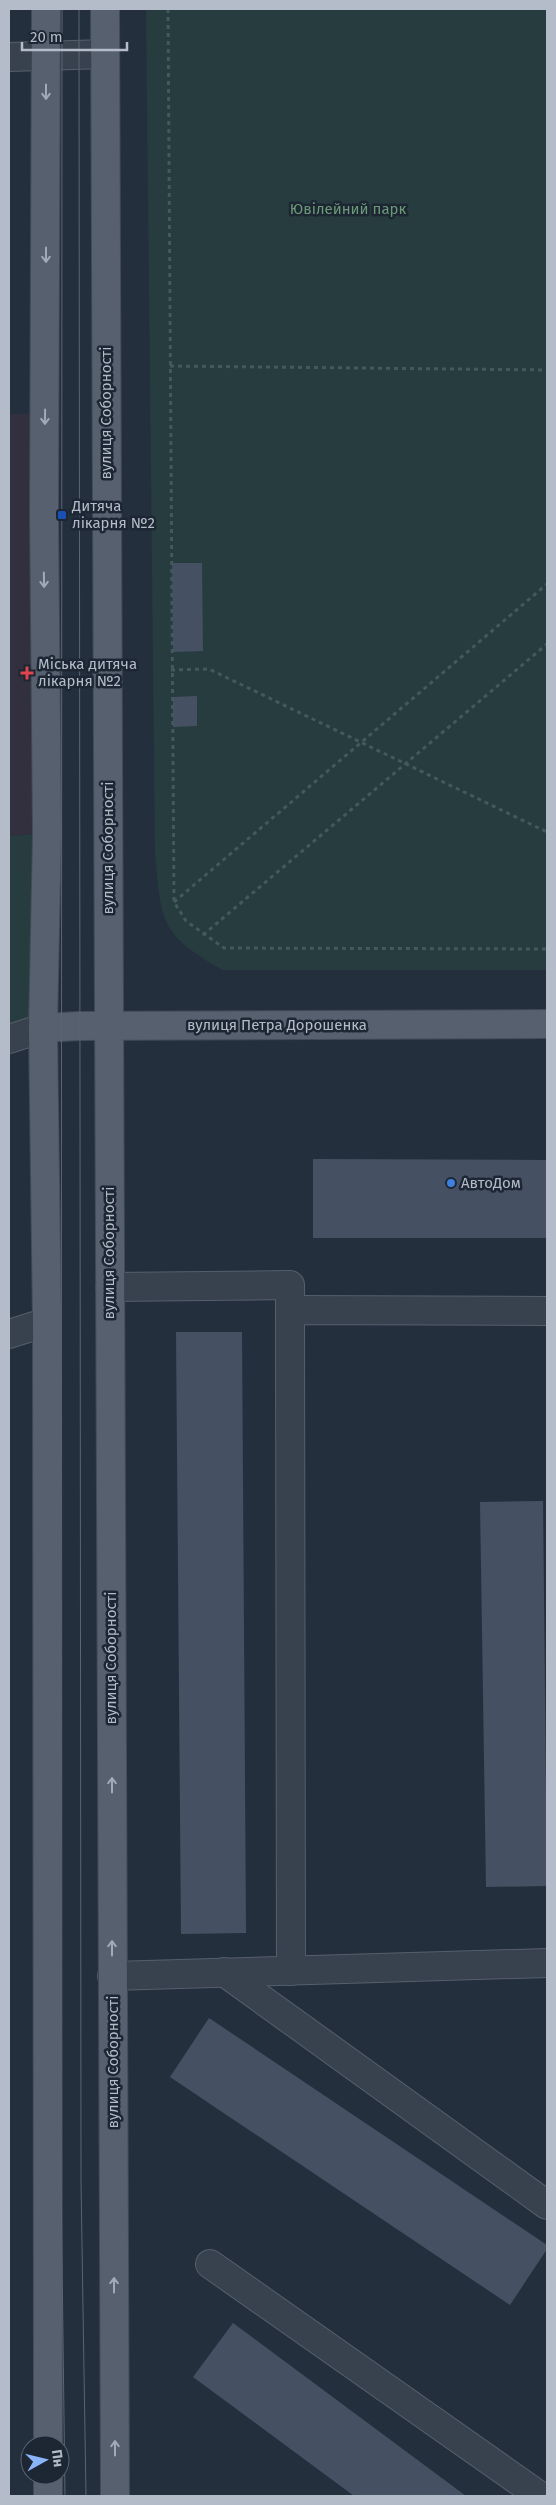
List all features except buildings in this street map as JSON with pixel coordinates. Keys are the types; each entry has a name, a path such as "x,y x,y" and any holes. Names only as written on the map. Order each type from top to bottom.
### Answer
{"main road":[{"path":"46,9 44,513 47,833 43,1028 48,1322 48,2435"},
{"name":"вулиця Соборності","path":"105,9 112,1976 116,2496"},
{"name":"вулиця Петра Дорошенка","path":"43,1028 547,1024"}],"street":[{"path":"9,57 105,54"},
{"name":"вулиця Петра Дорошенка","path":"9,1039 43,1028"},
{"path":"110,1287 290,1285 291,1971"},
{"path":"290,1310 547,1310"},
{"path":"9,1334 48,1322"},
{"path":"112,1976 547,1963"},
{"path":"224,1972 547,2205"},
{"path":"210,2264 540,2496"}],"path":[{"path":"168,9 174,902 186,921 203,935 224,948 547,949"},
{"path":"170,366 547,370"},
{"path":"174,902 547,584"},
{"path":"203,935 547,644"},
{"path":"171,670 209,669 547,832"}],"shaded area":[{"name":"Міська дитяча лікарня №2","path":"46,413 47,833 9,836 9,414"}],"green space":[{"name":"Ювілейний парк","path":"146,9 547,9 547,970 223,970 187,947 175,936 168,924 159,895 155,853"},
{"path":"47,833 43,1028 9,1039 9,836"}],"tram line":[{"path":"62,9 61,2181 65,2496"},
{"path":"79,9 81,2182 86,2496"}],"place":[{"name":"Дитяча лікарня №2","path":"62,515"},
{"name":"Міська дитяча лікарня №2","path":"27,673"},
{"name":"АвтоДом","path":"451,1183"}]}
